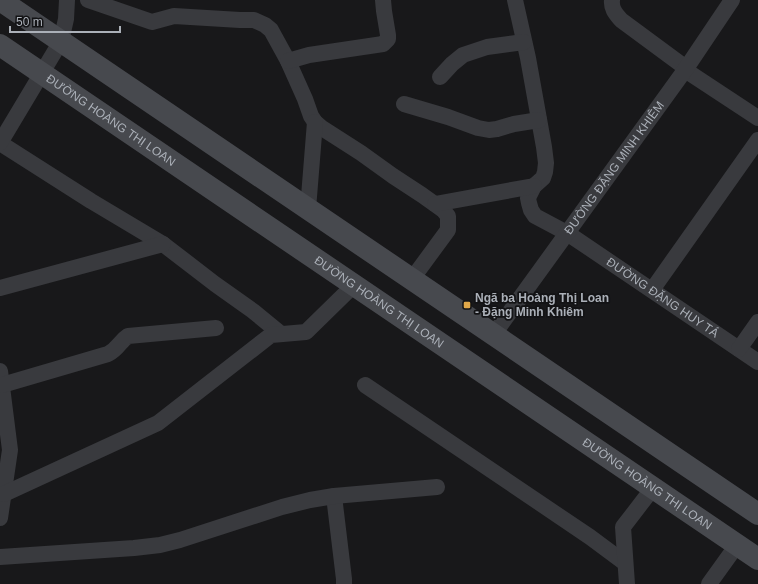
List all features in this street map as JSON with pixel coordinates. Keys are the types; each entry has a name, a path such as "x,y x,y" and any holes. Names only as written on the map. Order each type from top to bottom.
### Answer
{"main road":[{"path":"0,0 758,514"},
{"name":"ĐƯỜNG HOÀNG THỊ LOAN","path":"0,46 758,559"}],"street":[{"path":"68,0 62,41 0,143 91,201 163,244 253,311 281,334"},
{"path":"88,0 152,22 174,16 254,20 265,25 271,30 288,61 311,116 316,122 322,128 435,204 448,216 448,230 412,279"},
{"path":"288,61 309,54 384,44 388,39 388,35 383,0"},
{"path":"435,204 534,186 543,178 546,163 544,147 528,58 515,0"},
{"path":"612,0 614,12 622,20 686,69 758,118"},
{"name":"ĐƯỜNG ĐẶNG MINH KHIÊM","path":"494,334 686,69 732,0"},
{"path":"440,77 463,54 487,47 524,42"},
{"path":"404,104 448,117 478,128 489,130 539,120"},
{"path":"308,209 316,122"},
{"path":"652,290 758,140"},
{"name":"ĐƯỜNG ĐẶNG HUY TÁ","path":"534,186 528,198 531,210 535,216 567,233 758,362"},
{"path":"0,288 163,244"},
{"path":"4,494 158,423 270,335 306,332 354,285"},
{"path":"739,349 758,322"},
{"path":"0,518 10,450 3,426 1,378 108,354 118,348 128,336 216,328"},
{"path":"365,385 626,563"},
{"path":"0,557 160,545 282,507 310,500 334,496 437,487"},
{"path":"627,584 623,527 652,488"},
{"path":"334,496 344,584"},
{"path":"709,584 737,545"}],"place":[{"name":"Ngã ba Hoàng Thị Loan - Đặng Minh Khiêm","path":"467,305"}]}
